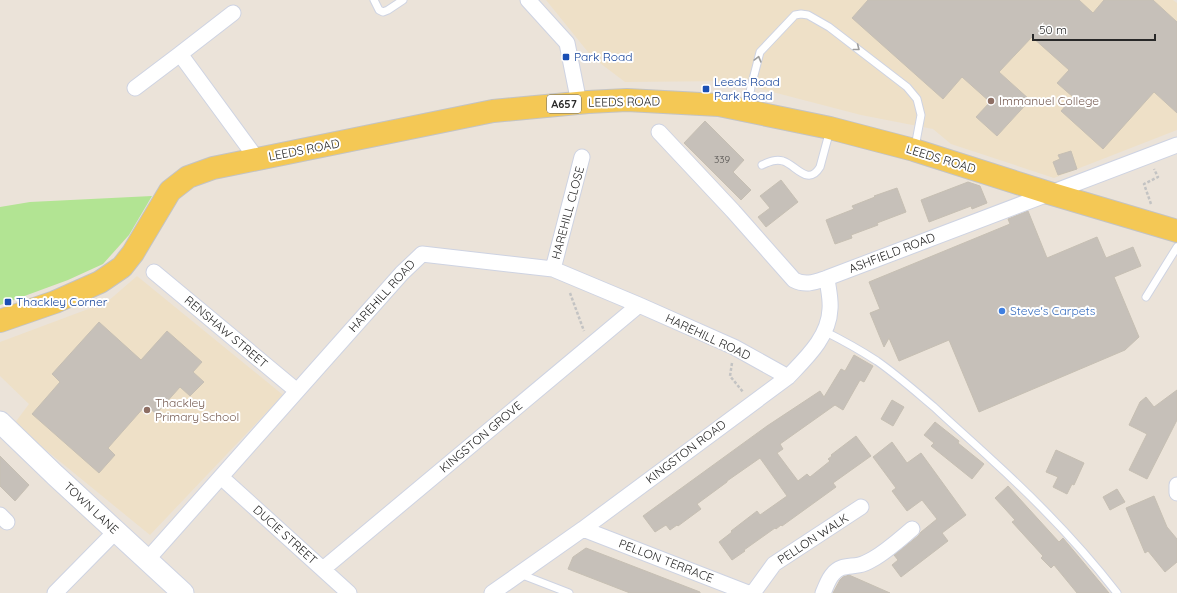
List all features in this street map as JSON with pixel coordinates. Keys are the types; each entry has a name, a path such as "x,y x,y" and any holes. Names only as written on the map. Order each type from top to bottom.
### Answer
{"main road":[{"name":"LEEDS ROAD","path":"0,321 55,302 100,282 122,267 133,253 170,191 188,177 213,168 492,111 579,103 646,100 719,105 830,128 914,150 1167,229"}],"street":[{"path":"528,0 567,43 579,103"},
{"path":"135,88 233,13"},
{"path":"180,54 257,159"},
{"name":"ASHFIELD ROAD","path":"659,132 734,211 794,280 805,284 827,278 1177,145"},
{"name":"HAREHILL CLOSE","path":"558,271 582,157"},
{"name":"HAREHILL ROAD","path":"147,560 402,274 422,254 558,271 734,347 788,377"},
{"name":"RENSHAW STREET","path":"154,272 297,391"},
{"name":"KINGSTON ROAD","path":"492,593 583,529 788,377 821,340 827,325 830,309 827,278"},
{"name":"KINGSTON GROVE","path":"323,569 639,305"},
{"name":"TOWN LANE","path":"0,422 182,593"},
{"name":"DUCIE STREET","path":"221,477 349,593"},
{"path":"1177,484 1177,493"},
{"name":"PELLON WALK","path":"752,593 774,564 861,507"},
{"name":"PELLON TERRACE","path":"583,529 748,593"},
{"path":"823,593 830,577 834,572 844,566 867,563 912,529"},
{"path":"55,593 116,531"}],"lane":[{"path":"374,0 379,10 384,12 403,0"},
{"path":"747,111 751,87 760,52 795,15 808,15 829,27 907,87 917,99 921,115 914,150"},
{"path":"762,165 776,160 784,161 805,175 814,174 820,167 830,128"},
{"path":"1146,297 1177,247"},
{"path":"824,330 878,362 903,381 976,445 1015,481 1044,511 1084,553 1117,593"},
{"path":"520,574 569,593"}],"path":[{"path":"1149,155 1158,177 1144,184 1167,229"},
{"path":"558,271 590,346"},
{"path":"734,347 730,376 752,404"}],"shaded area":[{"name":"Immanuel College","path":"546,0 1173,0 1177,3 1177,130 1054,178 951,144 933,129 861,115 730,81 625,82 592,57"},
{"name":"Thackley Primary School","path":"137,276 283,395 150,535 14,424 29,404 0,376 0,342 107,302"}],"green space":[{"path":"152,196 129,235 103,264 68,280 0,305 0,207 30,202"}],"building":[{"path":"868,0 1079,0 1093,13 1104,0 1153,0 1177,22 1177,113 1154,92 1103,149 1061,111 1073,97 1057,83 1069,70 1032,37 999,72 1030,100 997,136 976,117 990,102 962,77 943,99 852,18"},
{"path":"705,121 744,160 733,172 751,190 741,200 684,143"},
{"path":"1071,151 1077,169 1058,175 1053,162 1060,159 1058,155"},
{"path":"781,180 798,202 766,227 758,217 770,208 760,196"},
{"path":"968,182 980,186 987,203 972,209 971,206 929,222 921,200"},
{"path":"897,188 906,212 877,223 878,225 851,235 852,238 835,244 826,220 854,209 852,206 875,197 874,196"},
{"name":"Steve's Carpets","path":"1028,211 1047,258 1097,237 1106,258 1133,247 1141,266 1114,277 1139,337 1125,350 979,412 949,340 899,361 889,338 884,347 870,313 880,309 869,282 1010,224 1008,219"},
{"path":"99,322 141,360 167,331 202,362 193,372 204,382 190,396 180,387 156,414 146,405 108,448 115,455 99,473 32,414 60,382 52,374"},
{"path":"854,355 873,366 864,382 860,380 843,410 835,405 780,444 783,449 777,453 798,481 807,474 810,477 830,461 828,459 832,456 831,455 856,436 871,456 833,483 836,487 782,526 781,525 776,529 775,528 732,560 719,542 757,511 760,515 787,496 760,458 697,504 701,509 678,526 677,525 670,530 666,525 655,532 643,516 767,426 820,391 824,397 841,369 845,371"},
{"path":"1177,390 1177,420 1147,479 1129,470 1147,434 1129,425 1140,402 1146,397 1154,407"},
{"path":"892,400 904,407 893,426 881,419"},
{"path":"935,422 984,464 972,479 931,446 934,443 924,435"},
{"path":"892,442 907,463 921,453 966,515 942,533 948,541 901,577 892,565 898,560 894,555 937,519 922,500 907,511 892,491 896,488 873,457"},
{"path":"1056,450 1084,463 1074,485 1072,484 1067,494 1053,487 1058,477 1046,472"},
{"path":"0,456 29,485 15,501 0,486"},
{"path":"1008,486 1059,542 1063,538 1109,593 1077,593 1054,565 1051,568 1041,558 1043,556 1012,522 1015,520 995,498"},
{"path":"1117,489 1125,502 1110,510 1103,497"},
{"path":"1154,496 1167,527 1177,539 1177,562 1165,572 1148,551 1145,553 1126,508"},
{"path":"586,548 700,593 630,593 568,569 573,557"},
{"path":"849,575 890,593 833,593 840,580"}],"place":[{"name":"Park Road","path":"566,57"},
{"name":"Leeds Road Park Road","path":"706,89"},
{"name":"Immanuel College","path":"991,101"},
{"name":"Thackley Corner","path":"8,302"},
{"name":"Steve's Carpets","path":"1002,311"},
{"name":"Thackley Primary School","path":"147,410"}]}
